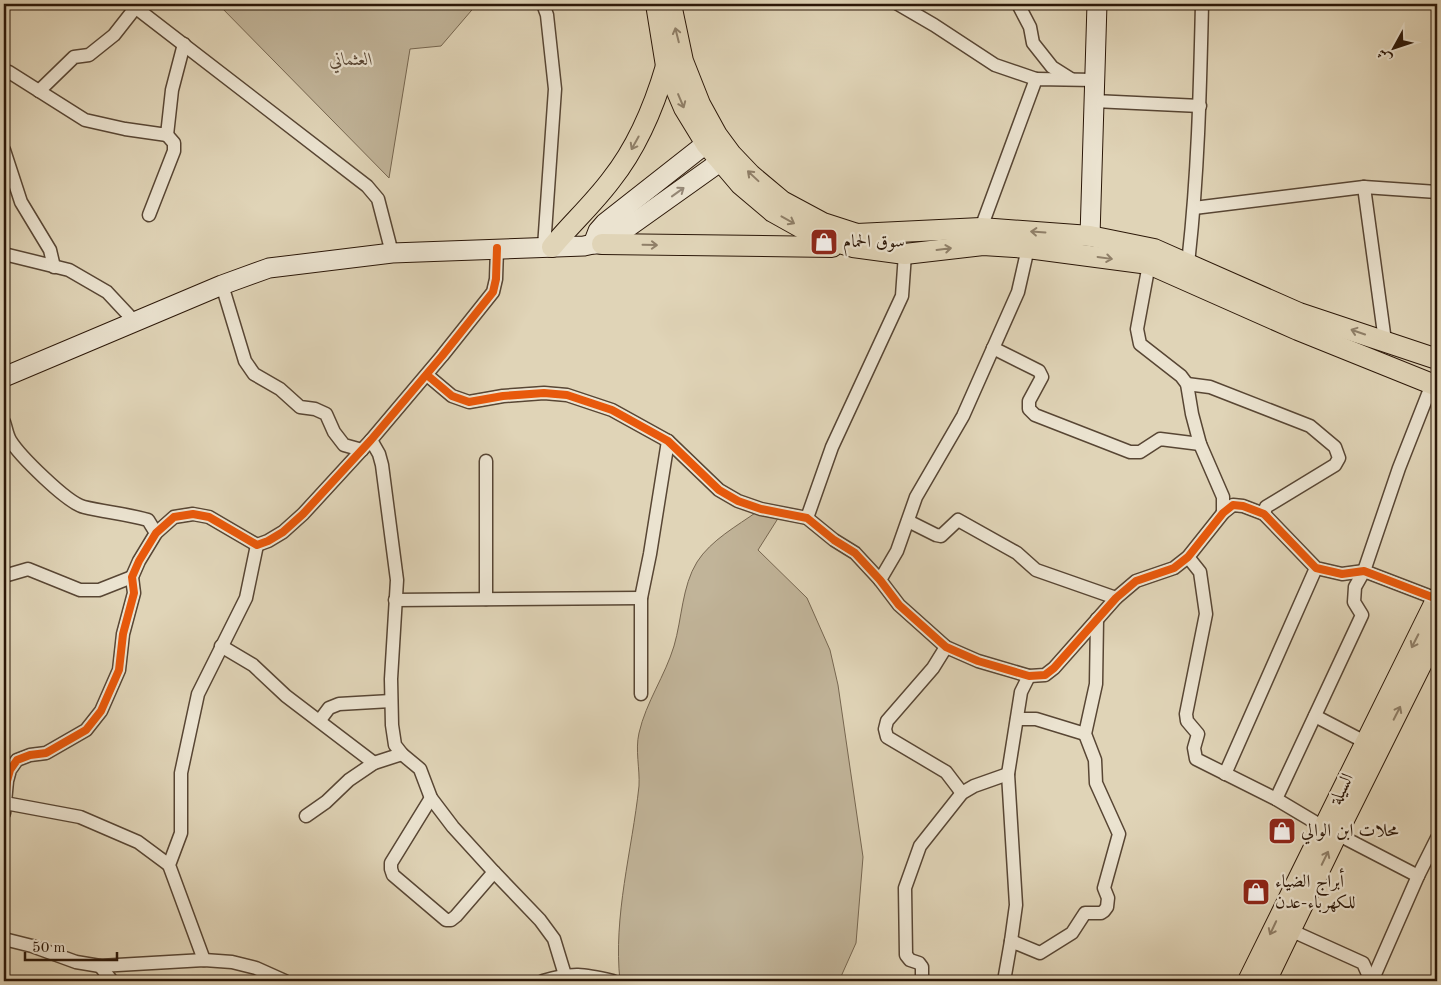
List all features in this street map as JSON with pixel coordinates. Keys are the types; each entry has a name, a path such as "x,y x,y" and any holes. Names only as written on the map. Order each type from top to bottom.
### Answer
{"main road":[{"path":"656,4 666,66 684,108 712,139 726,158 740,184 773,212 816,236 853,247"},
{"path":"671,4 683,61 712,139"},
{"path":"1090,236 1097,4"},
{"path":"548,247 611,180 629,154 648,118 666,66"},
{"path":"597,244 598,231 606,223 712,139"},
{"path":"597,244 620,233 726,158"},
{"path":"726,158 751,175 782,201 823,223 858,234 981,228 1090,236 1154,248 1300,313 1437,359"},
{"path":"4,377 269,268 392,253 497,248 577,247 597,244 853,247 905,254 983,245 1028,248 1149,264 1298,330 1434,385"},
{"name":"السيلة","path":"1266,981 1290,930 1365,742 1437,598"},
{"name":"السيلة","path":"1248,981 1437,633"}],"street":[{"path":"542,4 547,15 555,89 548,247"},
{"path":"898,4 995,65 1036,79 1095,80"},
{"path":"1018,4 1030,27 1033,43 1052,67 1071,79"},
{"path":"1188,263 1194,208 1200,106 1202,4"},
{"path":"39,91 74,57 89,55 114,36 134,5 367,186 378,199 392,253"},
{"path":"167,135 172,90 184,44"},
{"path":"9,72 84,120 125,129 167,135 174,144 174,152 149,215"},
{"path":"981,228 1036,79"},
{"path":"1094,101 1200,106"},
{"path":"4,150 22,202 50,250 54,267"},
{"path":"1194,208 1364,187 1437,192"},
{"path":"1364,187 1385,341"},
{"path":"204,960 169,864 138,842 80,817 5,808 10,770 17,760 30,754 46,753 86,730 101,711 119,670 122,634 134,593 132,577 139,561 156,533 174,517 193,514 209,517 257,544 268,541 283,532 366,445 427,375 492,292 496,278 497,248"},
{"path":"880,580 897,551 916,497 963,416 1018,292 1028,248"},
{"path":"4,254 69,270 108,292 136,323"},
{"path":"807,518 832,447 902,296 905,254"},
{"path":"1149,264 1137,329 1140,344 1181,376 1187,384 1200,444 1223,497 1223,513"},
{"path":"222,286 245,362 254,374 280,389 300,407 315,409 326,414 334,432 344,445 366,445 379,454 397,580 391,679 392,725 396,745 402,754 420,769 431,798 463,839 540,920 554,939 564,978"},
{"path":"993,348 1039,371 1042,376 1029,401 1029,409 1035,415 1130,452 1140,452 1160,439 1200,444"},
{"path":"427,375 452,396 470,402 503,396 544,393 567,394 612,410 668,441 719,490 738,501 761,509 807,518 834,540 855,553 880,580 899,605 946,647 978,661 1029,676 1045,675 1054,668 1116,598 1136,581 1174,568 1188,556 1223,513 1233,505 1243,506 1264,514 1316,568 1342,574 1364,571 1437,598"},
{"path":"1187,384 1210,387 1310,426 1335,448 1340,458 1335,465 1266,507 1264,514"},
{"path":"1276,798 1362,615 1354,602 1355,588 1364,571 1399,468 1434,385"},
{"path":"4,422 9,439 32,466 70,499 82,507 148,520 156,533"},
{"path":"641,694 641,598 668,441"},
{"path":"486,461 486,600"},
{"path":"908,521 941,536 958,520 1017,553 1036,570 1116,598"},
{"path":"169,864 181,833 181,773 198,694 246,598 257,544"},
{"path":"1188,556 1200,572 1206,614 1186,714 1188,721 1198,734 1194,748 1196,759 1276,798 1330,830 1418,876"},
{"path":"1225,774 1316,568"},
{"path":"4,576 28,569 80,590 99,590 132,577"},
{"path":"395,600 641,598"},
{"path":"1011,941 1040,953 1072,933 1085,913 1101,913 1107,907 1108,898 1104,888 1119,834 1096,783 1095,760 1086,734 1096,684 1097,619"},
{"path":"221,646 253,665 286,696 320,720 374,763"},
{"path":"946,647 933,668 888,721 885,728 887,737 946,772 962,793"},
{"path":"1004,981 1016,905 1008,774 1021,692 1029,676"},
{"path":"320,720 330,708 339,704 391,701"},
{"path":"1314,716 1365,742"},
{"path":"1017,720 1036,719 1086,734"},
{"path":"306,816 326,802 349,780 374,763 402,754"},
{"path":"922,981 922,967 919,963 910,960 906,955 905,888 920,846 962,793 974,786 1008,774"},
{"path":"431,798 391,863 390,869 393,875 446,920 451,920 494,872"},
{"path":"1372,981 1418,876 1436,844"},
{"path":"1290,930 1363,963 1372,981"},
{"path":"4,939 32,946 76,962 100,966 204,960 232,962 256,968 285,981"},
{"path":"100,966 112,981"},
{"path":"543,981 587,975 613,981"}],"green space":[{"name":"العثماني","path":"218,4 477,4 441,46 410,49 389,178"},
{"path":"758,511 782,512 758,550 807,598 830,650 838,685 863,857 856,943 839,981 620,981 619,932 621,908 639,786 637,746 642,722 674,646 688,581 692,571 709,547"}],"cycle path":[{"path":"4,813 7,781 10,770 17,760 30,755 46,753 86,730 101,711 119,670 123,634 134,593 132,577 139,561 156,533 174,517 193,514 209,517 257,545 283,532 303,514 371,440 493,292 496,279 497,248"},
{"path":"427,375 452,396 469,402 503,396 544,393 567,395 612,410 668,441 719,490 738,501 761,509 807,518 834,540 855,553 880,580 899,605 946,647 978,661 1029,676 1045,675 1054,668 1116,598 1136,581 1174,568 1188,557 1223,513 1233,505 1243,506 1264,514 1316,568 1342,574 1364,571 1437,599"}],"place":[{"name":"سوق الحمام","path":"824,242"},
{"name":"محلات ابن الوالي","path":"1282,831"},
{"name":"أبراج الضياء للكهرباء-عدن","path":"1256,892"}]}
